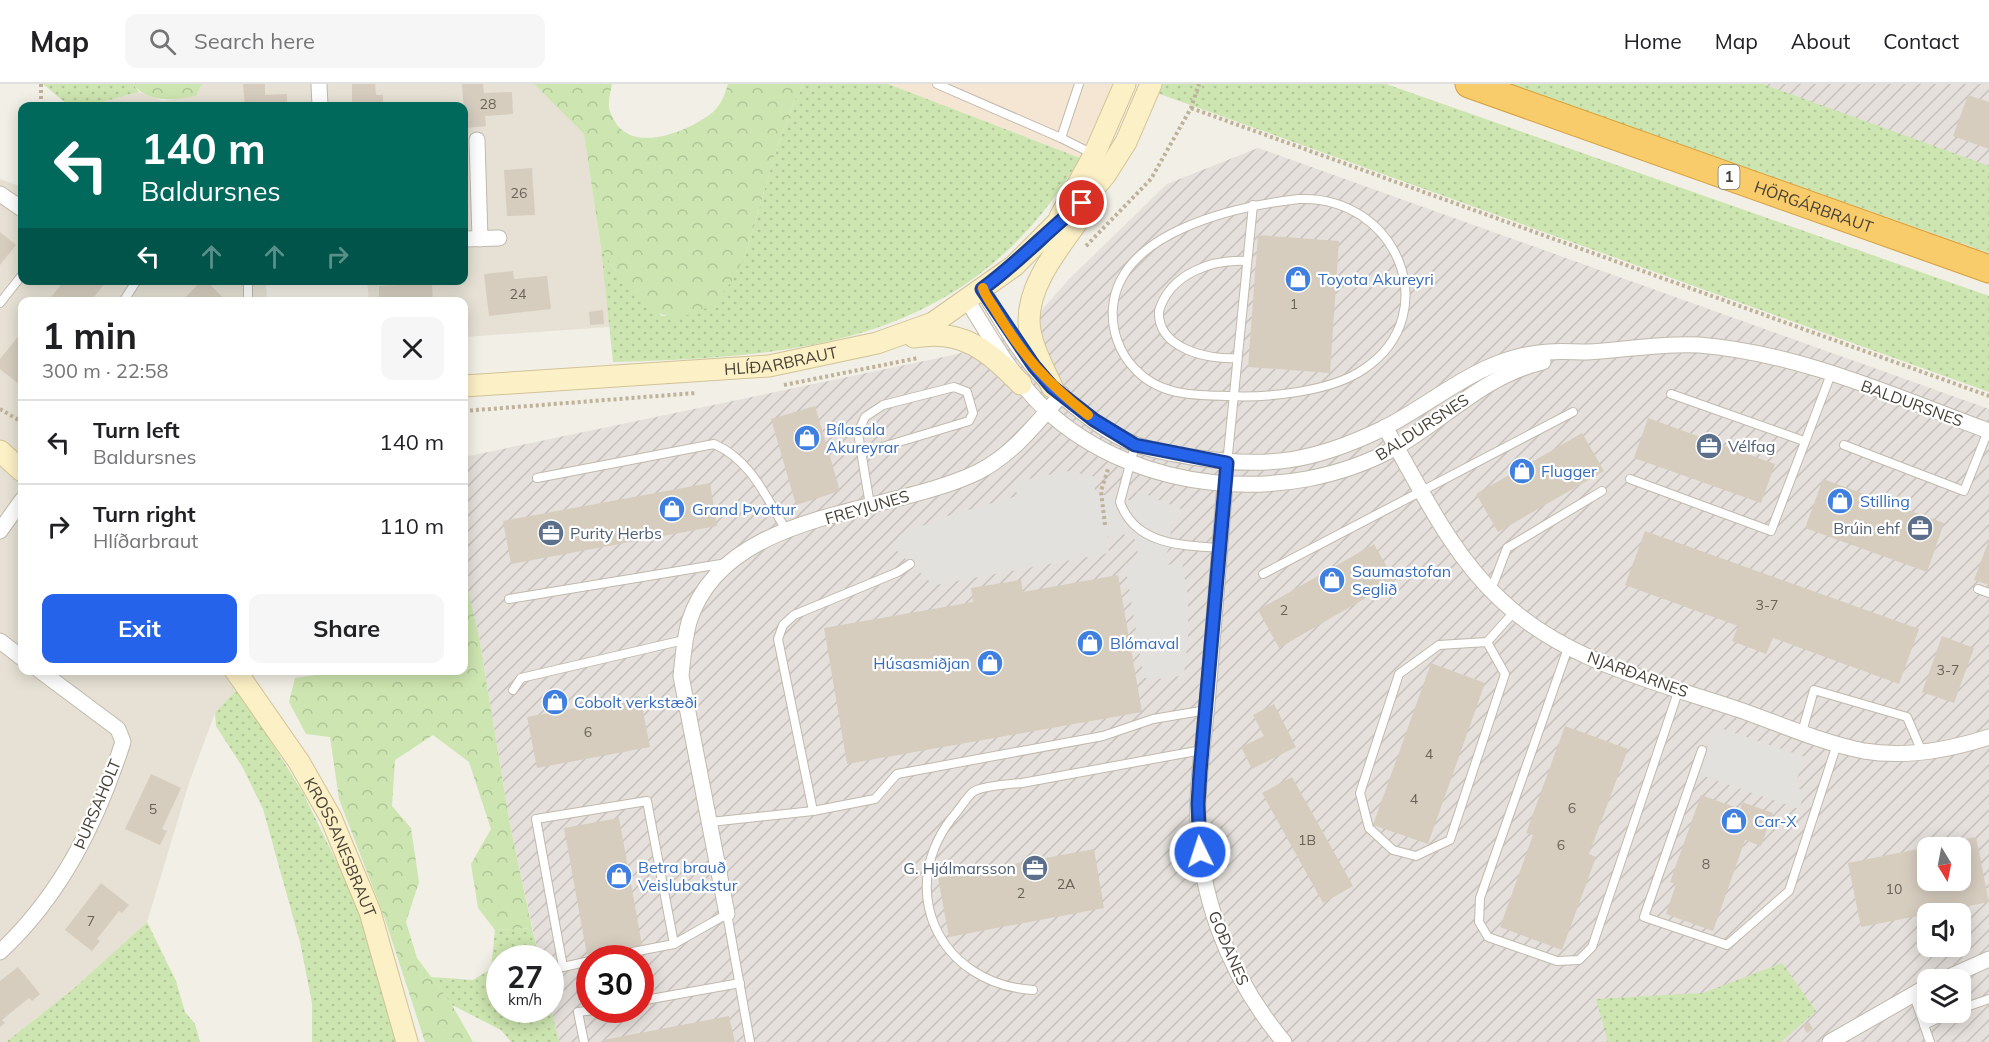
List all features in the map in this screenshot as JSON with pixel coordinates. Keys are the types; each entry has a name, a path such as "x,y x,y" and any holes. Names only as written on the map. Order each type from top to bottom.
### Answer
{"highway":[{"name":"HÖRGÁRBRAUT","path":"1469,84 1989,269"}],"street":[{"path":"319,84 320,102"},
{"name":"HLÍÐARBRAUT","path":"1104,165 1125,84"},
{"name":"HLÍÐARBRAUT","path":"468,386 769,366 878,343 933,323 1014,266 1057,223 1082,203 1104,165 1126,142 1151,84"},
{"path":"477,140 480,239"},
{"path":"1057,391 1033,341 1029,322 1031,307 1036,286 1104,165"},
{"path":"0,195 18,206"},
{"path":"468,239 499,238"},
{"name":"BALDURSNES","path":"975,294 1057,391 1094,420 1135,445 1227,463 1265,464 1310,457 1344,446 1385,427 1474,372 1515,358 1546,352 1587,352 1697,345 1740,351 1831,374 1989,431"},
{"name":"BALDURSNES","path":"975,294 1021,384 1047,411 1100,450 1130,464 1190,479 1225,484 1284,483 1328,475 1368,462 1397,447 1473,393 1529,365 1587,352"},
{"path":"878,343 928,334 969,341 994,357 1021,384"},
{"name":"FREYJUNES","path":"727,914 681,676 684,640 690,619 710,583 728,563 752,546 786,530 930,489 978,472 1008,452 1047,411 1057,391"},
{"name":"NJARÐARNES","path":"1385,427 1472,571 1514,612 1568,648 1802,732 1864,751 1922,752 1989,737"},
{"path":"0,451 18,467"},
{"name":"GOÐANES","path":"1225,484 1202,750 1199,836 1209,900 1218,931 1236,970 1263,1016 1284,1042"},
{"path":"0,531 18,506"},
{"path":"0,641 18,655"},
{"name":"ÞURSAHOLT","path":"0,952 21,932 87,837 123,742 118,729 46,675"},
{"name":"KROSSANESBRAUT","path":"238,675 299,762 332,818 370,912 407,1042"},
{"path":"1967,969 1989,959"},
{"path":"1830,1042 1917,991"}],"lane":[{"path":"937,84 1061,138 1104,165"},
{"path":"1061,138 1079,84"},
{"path":"1314,199 1336,203 1357,211 1381,230 1390,242 1402,270 1404,301 1396,332 1388,346 1371,364 1351,377 1291,392 1234,396 1172,392 1145,379 1125,358 1119,345 1112,315 1114,300 1125,270 1147,248 1219,215 1253,205 1314,199"},
{"path":"1225,484 1253,205"},
{"path":"1238,358 1212,358 1186,349 1164,331 1160,325 1159,311 1169,293 1190,273 1218,262 1247,261"},
{"path":"0,303 18,279"},
{"path":"1630,479 1771,531 1831,374"},
{"path":"862,453 969,421 974,413 967,392 954,387 883,405 865,417 858,433 870,505"},
{"path":"1671,394 1804,441"},
{"path":"1263,574 1573,412"},
{"path":"1844,446 1964,490 1989,431"},
{"path":"537,478 714,444 733,452 753,476 786,530"},
{"path":"1135,445 1120,502 1131,521 1155,539 1170,543 1219,548"},
{"path":"1491,590 1507,548 1602,491"},
{"path":"509,599 728,563"},
{"path":"813,811 778,639 780,632 794,615 898,572 910,564"},
{"path":"1978,589 1989,593"},
{"path":"1486,642 1505,674 1450,840 1416,856 1393,850 1369,828 1360,793 1399,675 1439,645 1486,642 1514,612"},
{"path":"513,690 521,678 684,640"},
{"path":"1568,648 1480,898 1479,922 1488,937 1557,961 1579,960 1592,947 1679,689"},
{"path":"1802,732 1815,690 1907,717 1922,752"},
{"path":"710,822 813,811 875,799 897,774 1103,736 1144,721 1207,710"},
{"path":"1702,750 1644,917 1727,945 1789,891 1837,744"},
{"path":"1033,990 1001,986 979,976 960,963 940,937 928,909 926,879 933,849 947,823 974,791 1202,750"},
{"path":"576,964 563,966 536,819 647,801 674,944"},
{"path":"654,948 674,944 727,914 750,1042"},
{"path":"654,998 740,983"},
{"path":"1913,993 1930,1042"},
{"path":"1971,1005 1989,999"},
{"path":"580,1023 584,1042"},
{"path":"1924,1025 1928,1023"}],"path":[{"path":"40,84 41,102"},
{"path":"1082,251 1151,179 1191,108 1199,84"},
{"path":"1191,108 1989,396"},
{"path":"0,409 18,420"},
{"path":"1105,525 1101,491 1108,469"}],"shaded area":[{"path":"202,84 534,84 584,134 610,327 468,337 468,297 369,297 367,285 468,285 468,102 102,102 139,92 162,101 196,96"},
{"path":"888,84 1117,84 1080,158"},
{"path":"1650,84 1989,84 1989,194"},
{"path":"1258,148 1989,409 1989,1042 559,1042 555,1023 564,1023 564,945 536,945 510,825 479,637 468,589 468,456 958,354 1026,328 1069,279 1167,184"},
{"path":"0,179 18,186 18,285 266,285 267,297 18,297 18,675 224,675 238,688 215,713 189,783 147,922 72,990 6,1042 0,1042"},
{"path":"1067,471 1097,477 1094,493 1133,501 1138,491 1181,509 1173,520 1165,565 1182,563 1188,596 1188,637 1184,674 1170,679 1144,678 1125,564 1139,561 1136,541 1131,536 1122,534 1107,537 1109,553 930,586 930,582 892,546 900,535 944,517 1017,496 1015,482"},
{"path":"1714,726 1805,757 1794,787 1805,791 1799,809 1698,774"}],"green space":[{"path":"43,84 133,84 139,92 102,102 64,102"},
{"path":"133,84 202,84 196,96 162,99 146,95"},
{"path":"534,84 612,84 609,104 614,120 622,130 634,136 647,138 676,132 703,119 718,106 728,84 804,84 795,100 778,144 745,256 732,281 712,306 685,316 670,317 649,310 614,269 601,248 584,134"},
{"path":"804,84 888,84 1080,158 1037,219 989,267 936,302 879,327 818,344 753,354 613,362 601,248 614,269 662,316 685,316 745,256 778,144 795,100"},
{"path":"1160,84 1386,84 1989,296 1989,392 1157,93"},
{"path":"1508,84 1763,84 1989,166 1989,253"},
{"path":"468,589 479,637 510,825 532,928 495,930 478,908 471,864 491,829 469,762 433,735 395,760 392,806 411,828 419,882 406,922 417,958 452,1005 473,1042 425,1042 385,919 339,799 330,737 306,734 289,702 295,678 316,675 468,675"},
{"path":"238,688 303,793 357,904 398,1042 312,1042 312,1003 300,942 263,809 243,768 216,726 215,713"},
{"path":"147,922 176,981 185,1012 195,1024 200,1042 6,1042 72,990"},
{"path":"532,928 536,945 493,945 495,930"},
{"path":"1782,963 1816,1011 1781,1042 1608,1042 1596,999 1703,993"},
{"path":"486,972 486,1022 452,1005 431,977 473,980"},
{"path":"487,1023 555,1023 559,1042 511,1042 501,1030"}],"building":[{"path":"243,84 265,84 265,95 287,94 287,102 245,102"},
{"path":"352,84 375,84 376,95 383,95 383,102 352,102"},
{"path":"462,84 483,84 484,93 512,92 513,114 485,116 486,126 468,128 468,102 463,102"},
{"path":"1968,95 1989,102 1989,149 1953,136"},
{"path":"532,168 535,215 507,216 504,170"},
{"path":"0,232 16,245 0,265"},
{"path":"1258,235 1339,241 1330,373 1248,367"},
{"path":"513,271 514,279 547,276 551,309 489,316 484,274"},
{"path":"61,285 103,285 94,297 51,297"},
{"path":"197,285 211,285 222,297 186,297"},
{"path":"432,285 433,297 379,297 379,286"},
{"path":"603,310 604,324 590,325 589,312"},
{"path":"18,337 18,383 0,369 0,359"},
{"path":"815,406 840,491 796,505 771,419"},
{"path":"1648,418 1775,464 1761,503 1634,458"},
{"path":"1582,433 1604,471 1498,532 1476,494"},
{"path":"1823,479 1944,523 1927,572 1805,528"},
{"path":"710,483 717,526 511,564 503,521"},
{"path":"1645,531 1919,629 1899,684 1773,638 1766,654 1732,641 1738,626 1625,585"},
{"path":"1989,540 1989,585 1974,580"},
{"path":"1374,544 1395,581 1279,648 1258,610"},
{"path":"1118,575 1142,712 847,764 824,628 973,602 971,588 1021,580 1023,592"},
{"path":"1942,636 1974,648 1954,703 1922,692"},
{"path":"1431,663 1485,683 1428,844 1373,825"},
{"path":"640,696 650,747 537,768 527,717"},
{"path":"1274,704 1296,747 1252,769 1241,747 1264,736 1253,715"},
{"path":"1565,726 1628,749 1589,854 1596,857 1562,950 1500,927 1533,835 1526,833"},
{"path":"151,774 181,788 162,829 167,831 160,845 125,829"},
{"path":"1292,777 1353,886 1323,903 1262,793"},
{"path":"1701,795 1740,809 1742,802 1773,813 1761,846 1745,840 1713,931 1666,914 1676,884 1670,882"},
{"path":"619,818 642,945 585,945 564,828"},
{"path":"1976,837 1989,902 1971,906 1971,903 1917,903 1917,916 1861,927 1848,863 1917,849 1917,891 1971,891 1971,838"},
{"path":"1094,849 1104,908 949,937 938,878"},
{"path":"101,883 129,905 122,913 119,911 97,939 100,941 92,951 65,930"},
{"path":"18,967 40,994 32,1001 29,998 2,1020 5,1023 0,1027 0,981"},
{"path":"729,1016 735,1042 603,1042 603,1040"},
{"path":"1809,1022 1813,1029 1807,1033 1802,1025"}],"slow traffic":[{"path":"983,288 1018,345 1034,366 1052,387 1088,415"}],"place":[{"name":"Toyota Akureyri","path":"1298,279"},
{"name":"Bílasala Akureyrar","path":"807,438"},
{"name":"Vélfag","path":"1709,446"},
{"name":"Flugger","path":"1522,471"},
{"name":"Stilling","path":"1840,501"},
{"name":"Grand Þvottur","path":"672,509"},
{"name":"Brúin ehf","path":"1920,528"},
{"name":"Purity Herbs","path":"551,533"},
{"name":"Saumastofan Seglið","path":"1332,580"},
{"name":"Blómaval","path":"1090,643"},
{"name":"Húsasmiðjan","path":"990,663"},
{"name":"Cobolt verkstæði","path":"555,702"},
{"name":"Car-X","path":"1734,821"},
{"name":"G. Hjálmarsson","path":"1035,868"},
{"name":"Betra brauð Veislubakstur","path":"619,876"}],"route":[{"path":"1082,203 1057,223 1014,266 982,289 1034,366 1052,387 1094,420 1135,445 1227,463 1200,772 1198,804 1200,852"}]}
